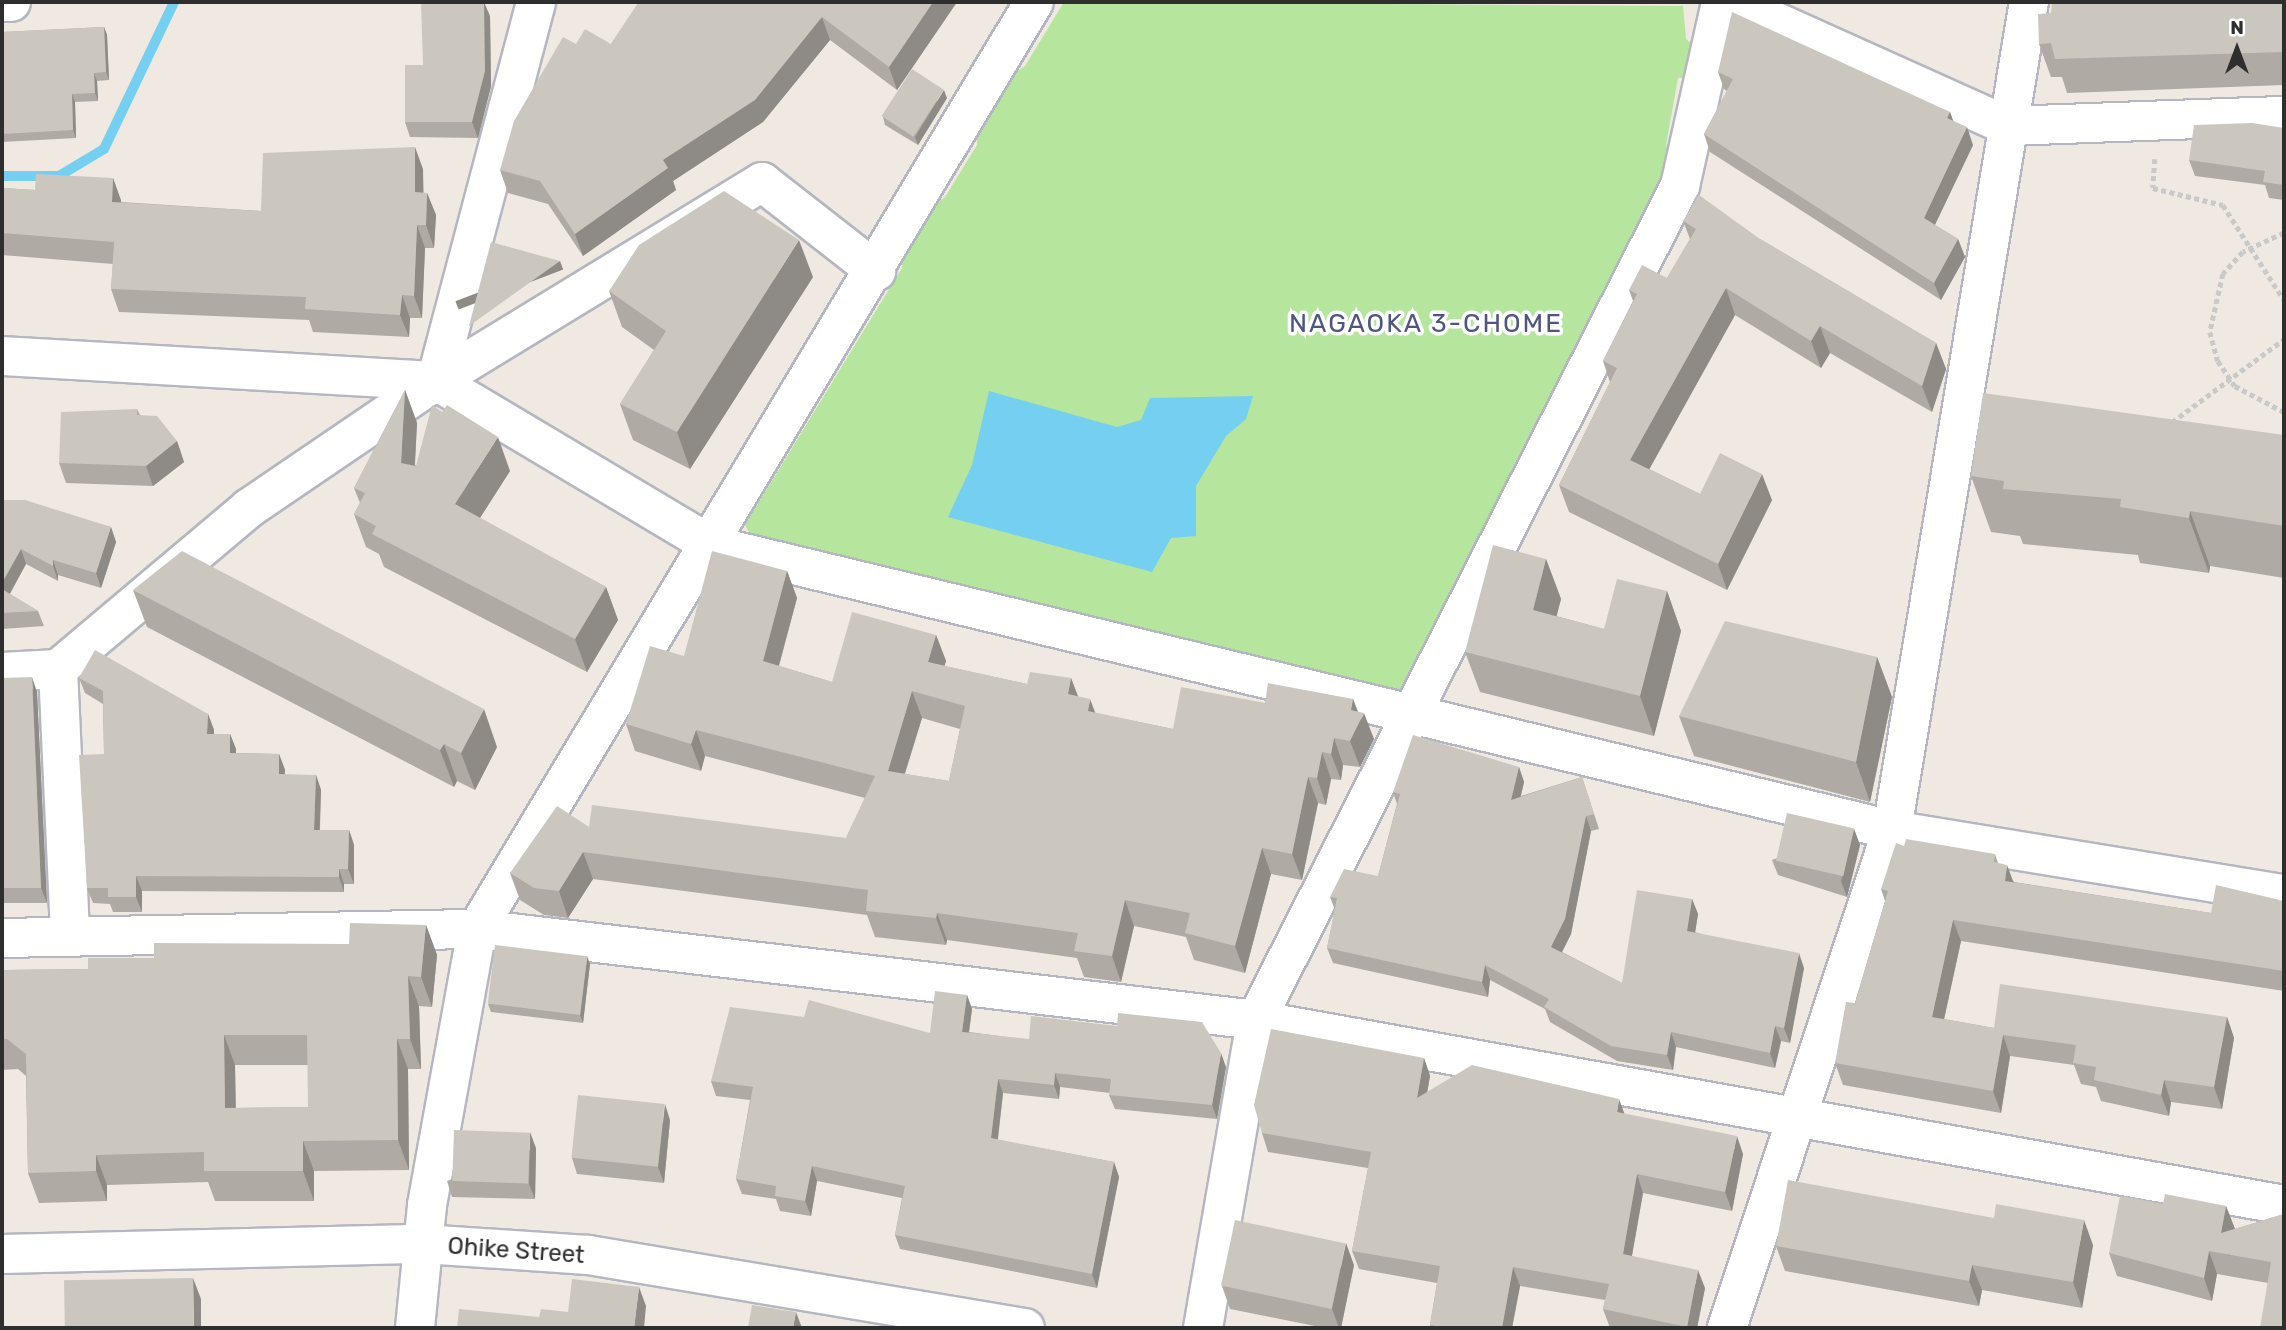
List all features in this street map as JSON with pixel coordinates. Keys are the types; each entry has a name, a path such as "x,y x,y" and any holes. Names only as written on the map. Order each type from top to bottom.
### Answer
{"street":[{"path":"2,2 11,2"},
{"path":"436,381 536,2"},
{"path":"415,1328 423,1244 477,929 876,271 1034,2"},
{"path":"1203,1328 1256,1020 1680,186 1721,2"},
{"path":"1732,2 2008,126 2284,116"},
{"path":"1727,1328 1892,830 2029,2"},
{"path":"2,672 58,669 249,508 436,381 762,182 876,271"},
{"path":"2,356 436,381 711,545 1410,717 1892,830 2284,894"},
{"path":"58,669 70,937"},
{"path":"2,939 477,929 1256,1020 2284,1205"},
{"name":"Ohike Street","path":"2,1254 423,1244 588,1255 921,1319 1025,1328"}],"path":[{"path":"2158,120 2153,188 2223,205 2284,300"},
{"path":"2284,233 2250,247 2223,274 2212,302 2210,332 2231,379 2260,404 2284,412"},
{"path":"2160,431 2284,339"}],"green space":[{"path":"1064,2 1683,6 1686,39 1693,45 1686,78 1678,78 1666,145 1672,166 1645,228 1635,230 1405,705 753,539 745,525 902,268 903,247 923,213 945,197 977,145 977,125 1001,81 1025,66"}],"water":[{"path":"989,391 1117,427 1141,420 1150,398 1253,396 1246,419 1226,436 1196,486 1196,536 1171,538 1152,572 948,517 972,465"}],"building":[{"path":"421,2 484,2 485,71 472,122 405,122 405,65 423,65"},
{"path":"639,2 933,2 889,67 822,17 755,100 663,160 668,168 575,234 540,181 500,170 514,121 563,37 576,44 585,29 611,44"},
{"path":"2052,2 2284,2 2284,52 2055,59 2051,43 2039,44 2038,14 2051,13"},
{"path":"1732,12 1950,112 1947,118 1967,127 1924,218 1958,239 1934,283 1704,134 1733,79 1718,72"},
{"path":"104,27 106,72 94,73 95,93 72,94 73,130 2,134 2,32"},
{"path":"912,69 944,90 913,137 882,116"},
{"path":"2252,123 2284,128 2284,185 2263,182 2265,171 2189,160 2194,125"},
{"path":"415,147 415,192 427,193 426,225 417,225 414,296 402,295 400,315 305,309 306,297 111,289 114,242 2,233 2,188 35,190 36,174 113,178 112,202 261,211 263,153"},
{"path":"724,191 799,240 677,432 620,404 666,331 609,291 639,245"},
{"path":"1699,195 1760,239 1936,343 1922,386 1820,326 1811,341 1726,288 1630,460 1700,494 1720,453 1762,474 1718,564 1559,485 1617,368 1603,361 1637,294 1629,290 1642,265 1667,278 1696,229 1683,221"},
{"path":"491,242 560,261 469,326"},
{"path":"405,390 401,463 416,466 432,405 442,412 447,405 498,437 455,504 606,587 575,639 372,534 376,526 354,514 365,493 354,488"},
{"path":"1983,393 2284,435 2284,526 2190,511 2189,518 2120,507 2121,499 2003,489 2004,481 1971,476"},
{"path":"137,409 137,415 157,416 177,441 146,466 59,463 61,412"},
{"path":"2,500 25,500 111,527 96,573 53,560 53,566 21,549 2,583"},
{"path":"1493,545 1546,559 1533,610 1604,629 1617,579 1667,591 1640,696 1465,652"},
{"path":"182,551 484,709 461,753 444,744 440,750 133,590"},
{"path":"712,551 787,571 763,661 832,682 852,612 936,635 928,662 1027,684 1030,672 1071,678 1068,694 1090,699 1088,711 1173,729 1181,687 1265,703 1268,683 1353,699 1351,710 1364,713 1350,741 1334,738 1331,754 1322,752 1317,778 1308,777 1292,854 1262,848 1235,946 1185,933 1190,913 1125,900 1112,956 1074,951 1078,933 937,913 936,918 866,911 868,890 583,852 559,891 534,888 510,873 557,806 589,827 592,805 846,838 875,776 696,730 691,744 626,724 650,646 684,656","holes":["912,691 965,706 949,781 888,771"]},
{"path":"2,589 38,611 2,613"},
{"path":"1725,621 1877,657 1856,762 1679,716"},
{"path":"95,650 208,714 207,734 230,734 230,753 279,754 279,774 316,775 314,830 349,830 348,869 339,869 339,877 136,876 136,897 108,897 108,888 87,888 79,755 104,754 103,691 79,678"},
{"path":"32,677 41,888 2,888 2,678"},
{"path":"1413,735 1519,767 1511,800 1582,777 1594,814 1586,816 1565,919 1551,947 1622,983 1637,890 1692,899 1687,931 1799,953 1784,1028 1775,1026 1770,1053 1671,1032 1667,1055 1611,1046 1544,1007 1549,999 1485,965 1482,982 1327,948 1337,898 1330,897 1344,869 1378,876 1400,794 1393,792"},
{"path":"1787,813 1854,829 1843,876 1776,861"},
{"path":"1906,839 1995,854 1994,862 2007,865 2005,881 2211,913 2216,885 2284,901 2284,971 1953,920 1932,1017 1994,1028 2000,984 2227,1017 2214,1087 2164,1080 2161,1095 2094,1080 2096,1067 2073,1063 2076,1045 2003,1035 1993,1091 1835,1063 1846,1002 1855,1003 1888,891 1881,889 1896,843 1904,846"},
{"path":"350,923 426,925 421,977 408,976 410,1039 397,1039 398,1140 303,1141 303,1171 204,1171 204,1152 96,1155 96,1171 28,1173 26,1054 7,1039 2,1039 2,970 88,969 88,958 154,958 154,943 349,944","holes":["224,1035 307,1035 308,1107 225,1108"]},
{"path":"495,945 587,956 580,1015 488,1004"},
{"path":"935,991 967,995 962,1032 1029,1039 1031,1016 1117,1026 1118,1013 1202,1022 1221,1053 1212,1105 1109,1095 1111,1079 1055,1073 1054,1085 998,1079 991,1138 1114,1162 1092,1274 895,1235 905,1186 812,1166 805,1201 775,1196 776,1186 736,1179 753,1087 711,1081 730,1007 804,1017 809,1000 930,1033"},
{"path":"1271,1029 1424,1058 1417,1098 1472,1065 1619,1099 1617,1112 1737,1136 1725,1192 1637,1174 1623,1254 1698,1270 1687,1327 1603,1309 1609,1284 1513,1267 1502,1328 1447,1328 1430,1325 1440,1266 1352,1251 1371,1152 1262,1133 1254,1105"},
{"path":"578,1095 665,1104 658,1167 571,1158"},
{"path":"454,1130 530,1133 528,1184 452,1181"},
{"path":"1788,1180 1994,1218 1996,1204 2084,1220 2073,1282 1972,1265 1969,1281 1776,1246"},
{"path":"2165,1194 2226,1206 2221,1233 2284,1214 2284,1328 2260,1328 2271,1262 2209,1251 2204,1278 2109,1253 2120,1196 2163,1204"},
{"path":"1235,1220 1346,1243 1332,1309 1221,1286"},
{"path":"193,1278 194,1328 65,1328 64,1280"},
{"path":"572,1279 639,1287 634,1328 457,1328 459,1309 539,1317 541,1309 568,1312"},
{"path":"752,1305 796,1312 793,1328 748,1328"}],"waterway":[{"path":"2,176 59,176 104,149 174,2"}],"district":[{"name":"NAGAOKA 3-CHOME","path":"1426,324"}]}
